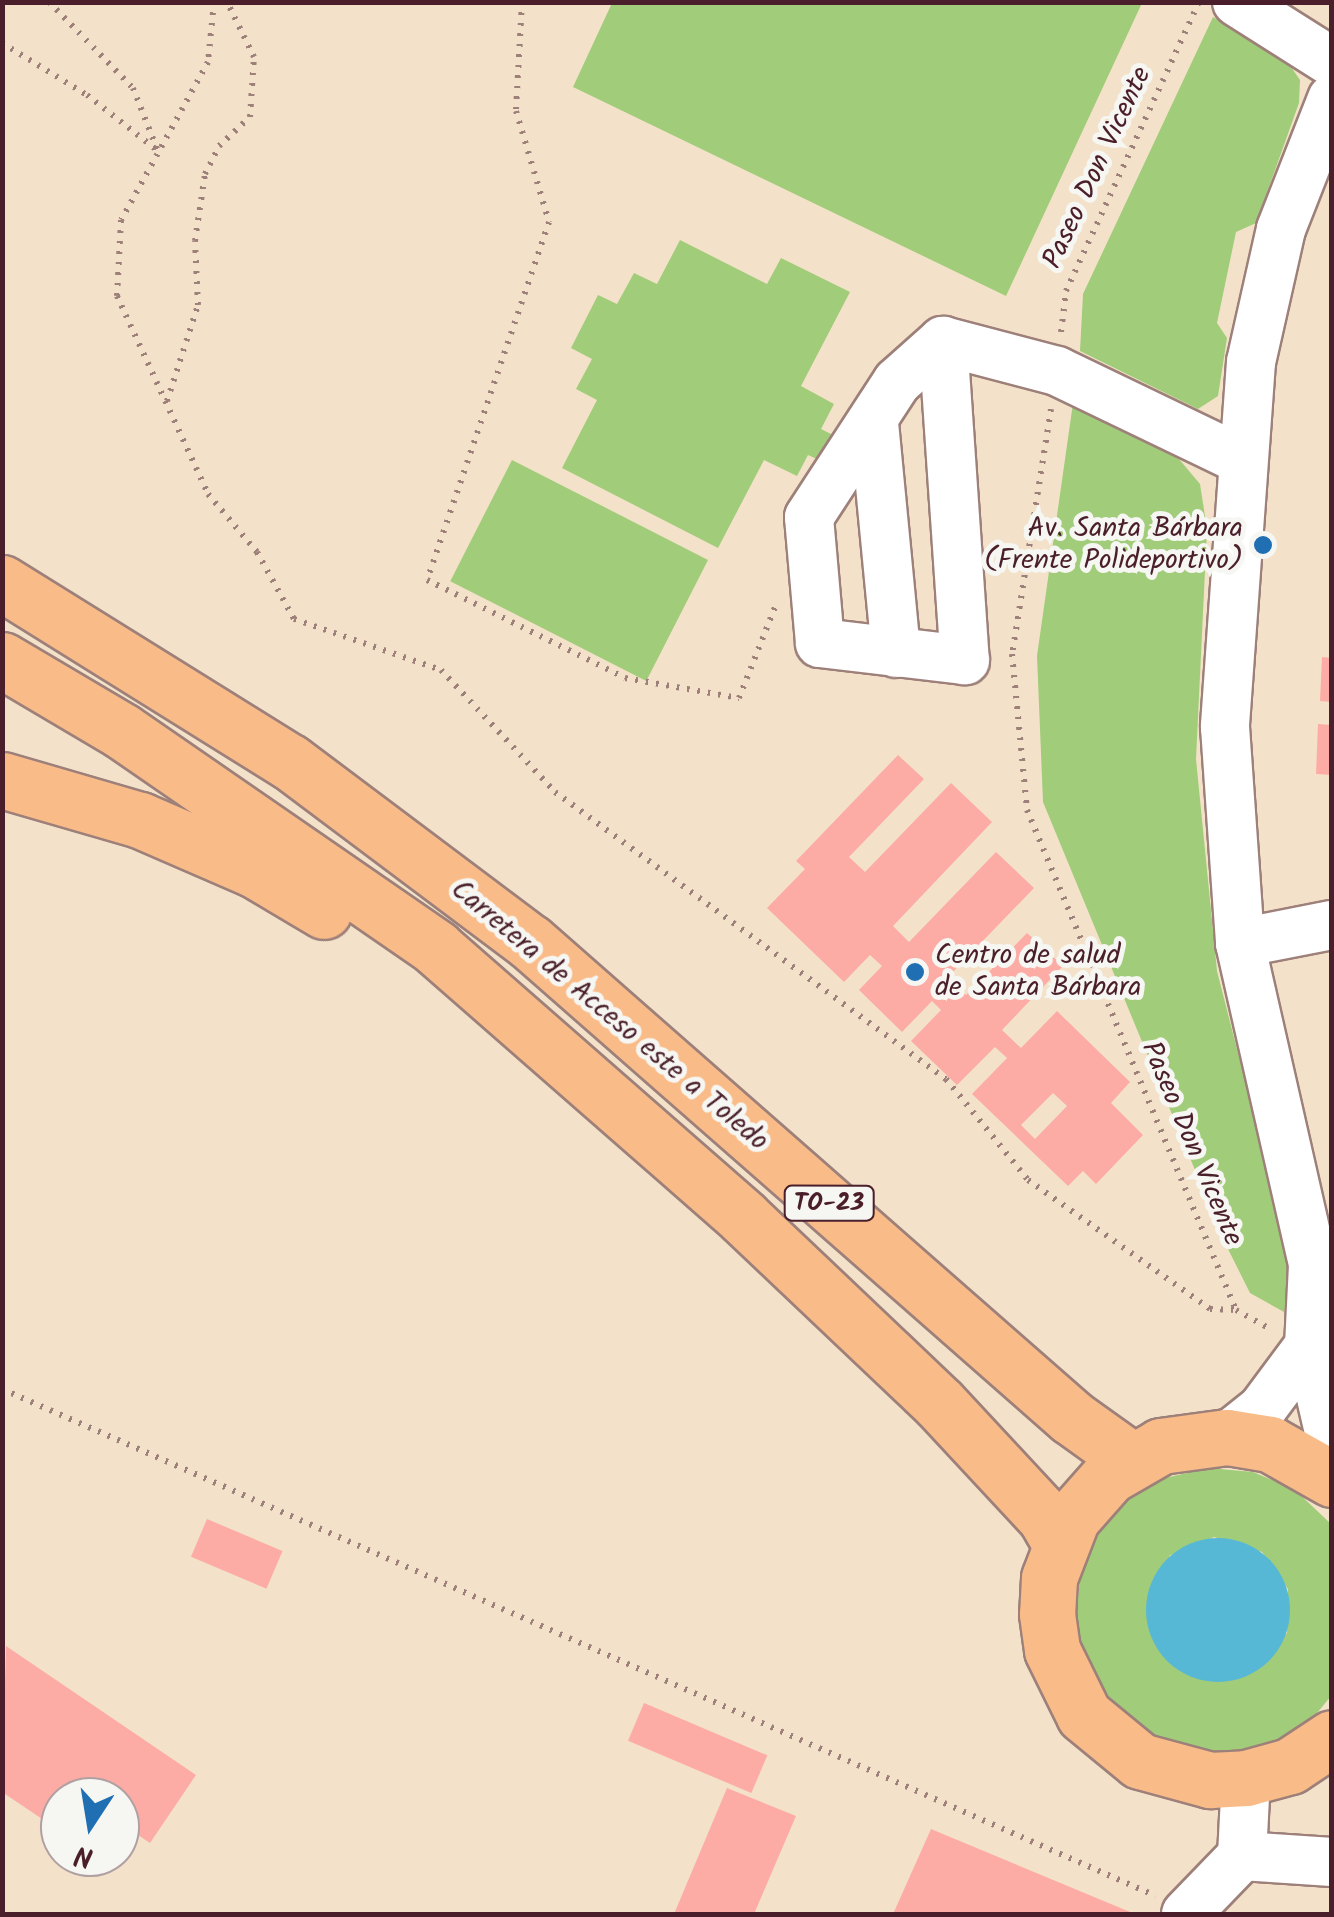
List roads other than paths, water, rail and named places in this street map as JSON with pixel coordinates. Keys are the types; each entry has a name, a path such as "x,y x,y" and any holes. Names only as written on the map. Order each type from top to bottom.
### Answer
{"main road":[{"path":"2,544 217,675 404,806 530,942"},
{"name":"Carretera de Acceso este a Toledo","path":"2,582 290,762 530,942 1071,1417 1132,1460"},
{"name":"TO-23","path":"2,660 122,730 436,948 520,1027 743,1218 939,1403 1044,1517 1060,1543"},
{"path":"2,780 140,820 255,870 520,1027"},
{"path":"2,801 255,870"},
{"path":"1300,1765 1174,1774 1110,1741 1084,1715 1064,1684 1047,1614 1060,1543 1089,1496 1132,1460 1161,1446 1226,1436 1270,1444 1332,1480"}],"street":[{"path":"1237,2 1332,62"},
{"path":"1332,100 1281,229 1251,362 1225,727 1240,944 1313,1265 1332,1444"},
{"path":"943,341 998,350 1057,370 1242,460"},
{"path":"943,341 966,660 820,643 810,517 897,382 943,341"},
{"path":"874,423 896,652"},
{"path":"1240,944 1332,926"},
{"path":"1226,1436 1262,1410 1320,1341"},
{"path":"1187,1913 1242,1856 1300,1765"},
{"path":"1242,1856 1332,1862"}],"water":[{"path":"1218,1538 1246,1543 1269,1559 1285,1582 1290,1610 1285,1638 1269,1661 1246,1677 1218,1682 1190,1677 1167,1661 1151,1638 1146,1610 1151,1582 1167,1559 1190,1543"}],"place":[{"name":"Av. Santa Bárbara (Frente Polideportivo)","path":"1263,545"},
{"name":"Centro de salud de Santa Bárbara","path":"915,972"}]}
